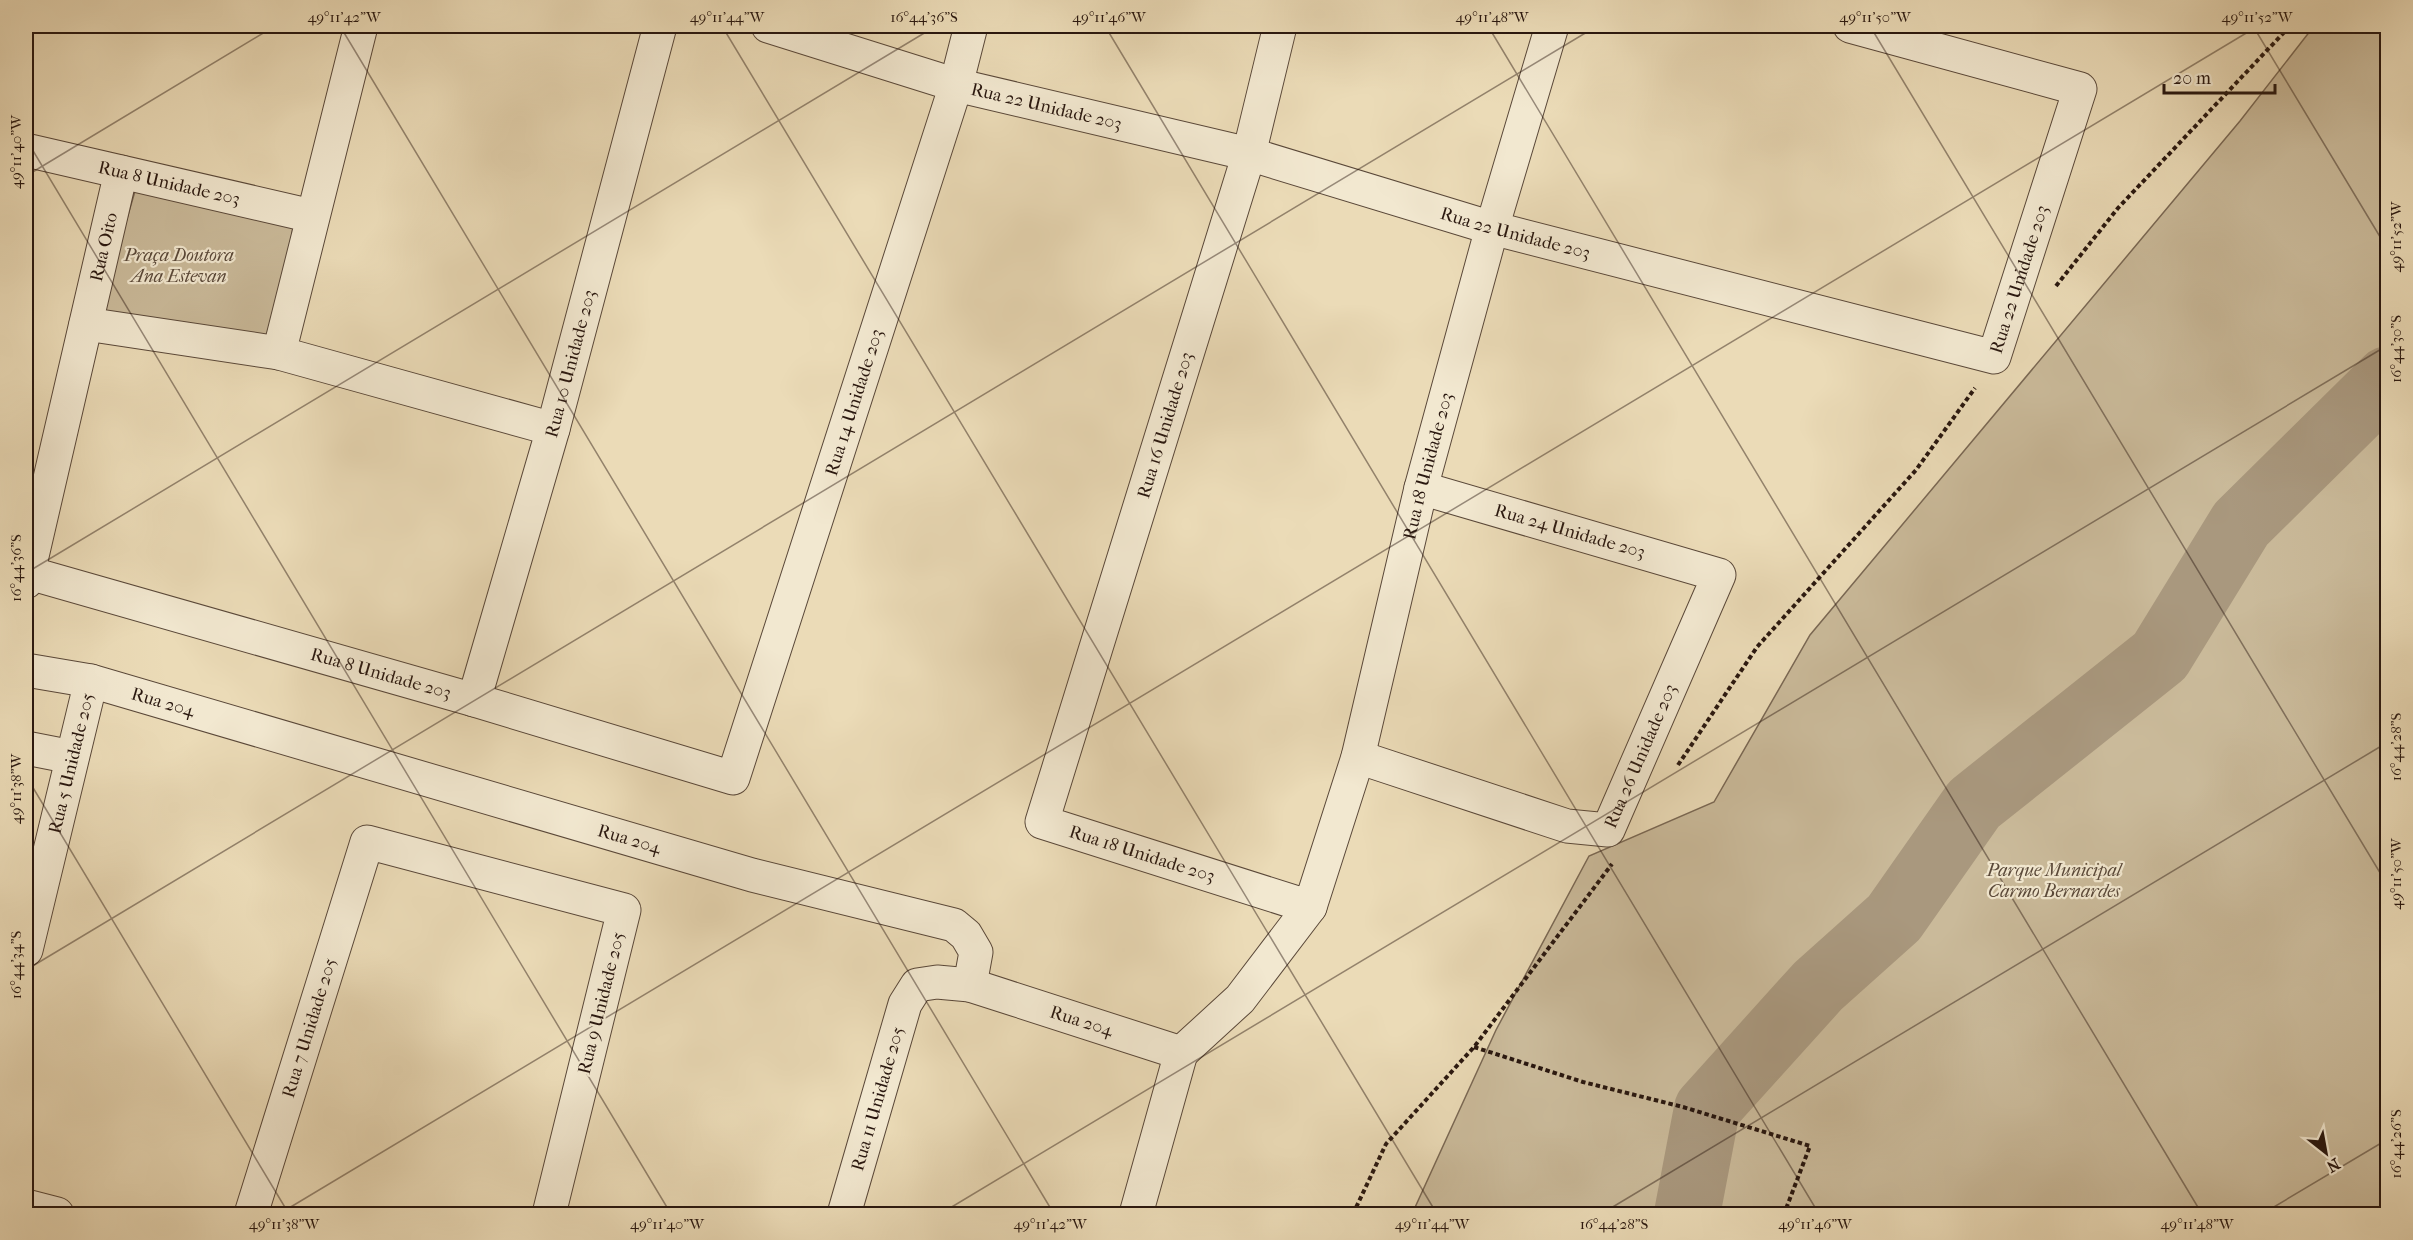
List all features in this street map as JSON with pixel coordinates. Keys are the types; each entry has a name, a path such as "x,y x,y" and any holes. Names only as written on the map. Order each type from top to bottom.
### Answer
{"street":[{"path":"279,353 361,26"},
{"name":"Rua 10 Unidade 203","path":"474,700 553,429 660,26"},
{"name":"Rua 22 Unidade 203","path":"768,26 956,85 1249,154 1492,228 1994,357 2079,89 1850,26"},
{"name":"Rua 14 Unidade 203","path":"733,778 956,85 971,26"},
{"name":"Rua 16 Unidade 203","path":"1042,822 1249,154 1280,26"},
{"name":"Rua 18 Unidade 203","path":"1182,1053 1240,999 1310,907 1358,757 1421,488 1492,228 1552,26"},
{"name":"Rua 8 Unidade 203","path":"26,150 312,216"},
{"name":"Rua Oito","path":"86,324 121,172"},
{"path":"86,324 279,353 553,429"},
{"name":"Rua 8 Unidade 203","path":"86,324 27,577 474,700 733,778"},
{"name":"Rua 24 Unidade 203","path":"1421,488 1719,575"},
{"name":"Rua 26 Unidade 203","path":"1358,757 1567,826 1608,830 1719,575"},
{"name":"Rua 204","path":"26,670 91,681 752,875 954,925 966,935 976,952 970,985 1182,1053"},
{"name":"Rua 5 Unidade 205","path":"26,950 91,681"},
{"path":"26,748 72,757"},
{"name":"Rua 18 Unidade 203","path":"1042,822 1310,907"},
{"name":"Rua 7 Unidade 205","path":"251,1215 367,842"},
{"name":"Rua 9 Unidade 205","path":"367,842 624,910 549,1215"},
{"name":"Rua 11 Unidade 205","path":"844,1215 905,1004 917,985 937,982 970,985"},
{"path":"1136,1215 1182,1053"},
{"path":"26,1206 57,1215"}],"path":[{"path":"2052,291 2118,208 2290,26"},
{"path":"1674,771 1757,647 1916,470 1980,383"},
{"path":"1353,1215 1386,1144 1474,1047 1616,858"},
{"path":"1474,1047 1583,1082 1683,1107 1810,1146 1784,1215"}],"green space":[{"name":"Parque Municipal Carmo Bernardes","path":"2314,26 2387,26 2387,1214 1412,1214 1496,1030 1589,856 1714,802 1810,635 2240,121"},
{"name":"Praça Doutora Ana Estevan","path":"135,191 293,227 276,342 99,315"}],"waterway":[{"path":"1687,1214 1707,1109 1818,986 1894,918 1974,804 2160,656 2241,524 2388,379"},
{"path":"1689,1147 1707,1109"}]}
